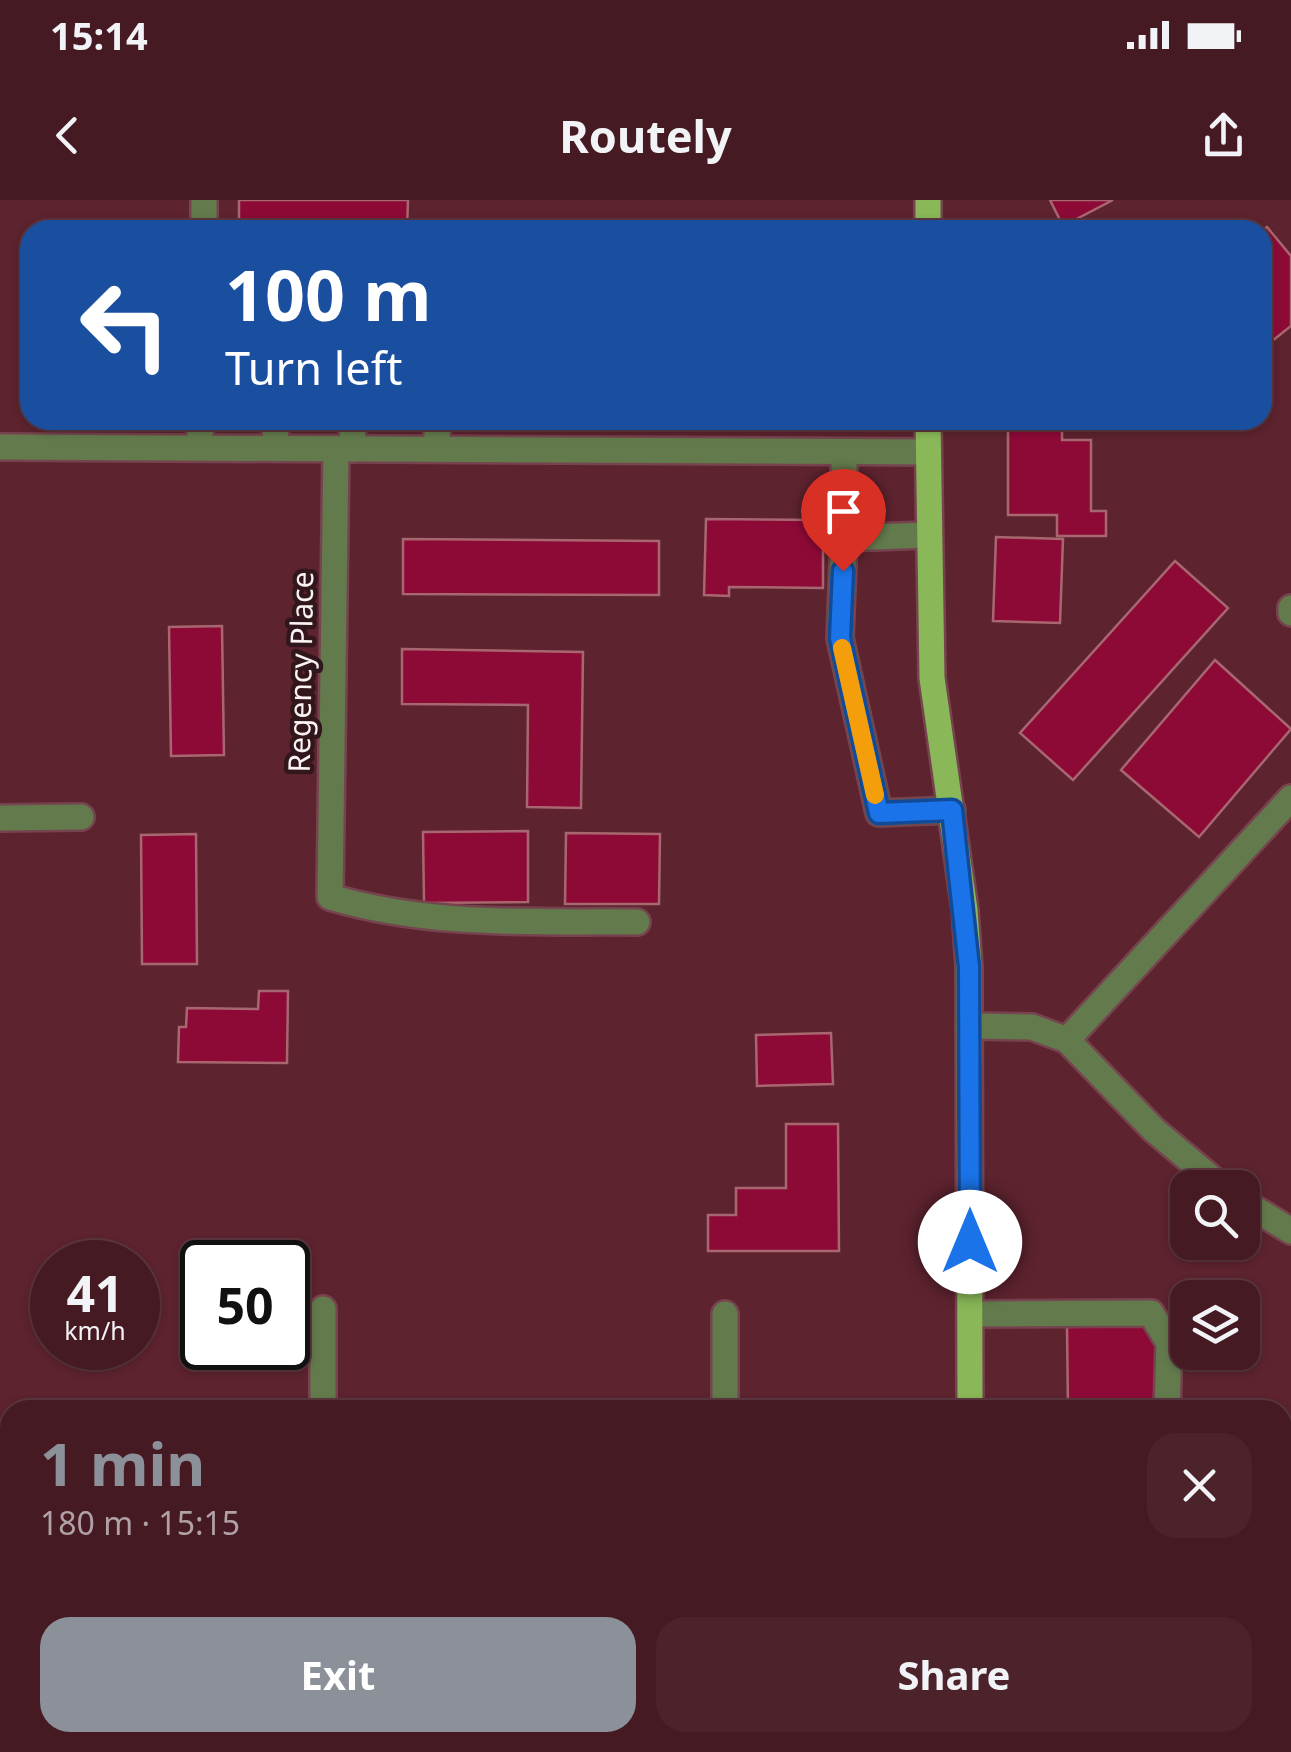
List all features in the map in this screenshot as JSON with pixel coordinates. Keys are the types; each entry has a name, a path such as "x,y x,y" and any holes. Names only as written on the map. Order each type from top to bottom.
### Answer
{"main road":[{"path":"928,430 932,678 965,910 970,1026 970,1400"}],"street":[{"path":"200,430 200,448"},
{"path":"276,430 276,448"},
{"name":"Regency Place","path":"349,430 344,449 330,896 376,910 452,921 637,922"},
{"path":"436,449 437,430"},
{"path":"0,447 928,452"},
{"path":"844,452 840,638 879,813 952,810"},
{"path":"844,538 928,535"},
{"path":"1067,1040 1291,798"},
{"path":"0,818 81,817"},
{"path":"970,1026 1032,1027 1067,1040 1154,1130 1202,1170"},
{"path":"1260,1212 1291,1231"},
{"path":"323,1309 323,1400"},
{"path":"970,1314 1151,1313 1169,1343 1167,1400"},
{"path":"724,1400 725,1314"}],"building":[{"path":"239,200 408,200 407,220 239,220"},
{"path":"1050,200 1113,200 1075,220 1060,220"},
{"path":"1272,233 1291,256 1291,326 1272,341"},
{"path":"1008,430 1062,430 1062,440 1091,440 1091,511 1106,511 1106,536 1057,536 1057,515 1008,515"},
{"path":"706,519 823,520 823,588 729,587 729,596 704,595"},
{"path":"996,537 1063,539 1060,623 993,621"},
{"path":"403,539 659,541 659,595 403,594"},
{"path":"1175,561 1228,608 1073,780 1020,733"},
{"path":"222,626 224,755 171,756 169,627"},
{"path":"402,649 583,652 581,808 527,807 528,705 402,704"},
{"path":"1215,660 1291,729 1199,837 1121,770"},
{"path":"528,831 528,902 424,903 423,832"},
{"path":"566,833 660,834 659,904 565,904"},
{"path":"196,834 197,964 142,964 141,835"},
{"path":"259,991 288,991 287,1063 178,1062 179,1027 186,1027 187,1008 258,1009"},
{"path":"831,1033 833,1084 757,1086 756,1035"},
{"path":"786,1124 838,1124 839,1251 708,1251 708,1215 736,1215 736,1188 786,1188"},
{"path":"1158,1325 1160,1400 1068,1400 1067,1327"}],"slow traffic":[{"path":"842,648 875,795"}],"route":[{"path":"843,571 840,638 879,813 952,810 969,967 970,1242"}]}
